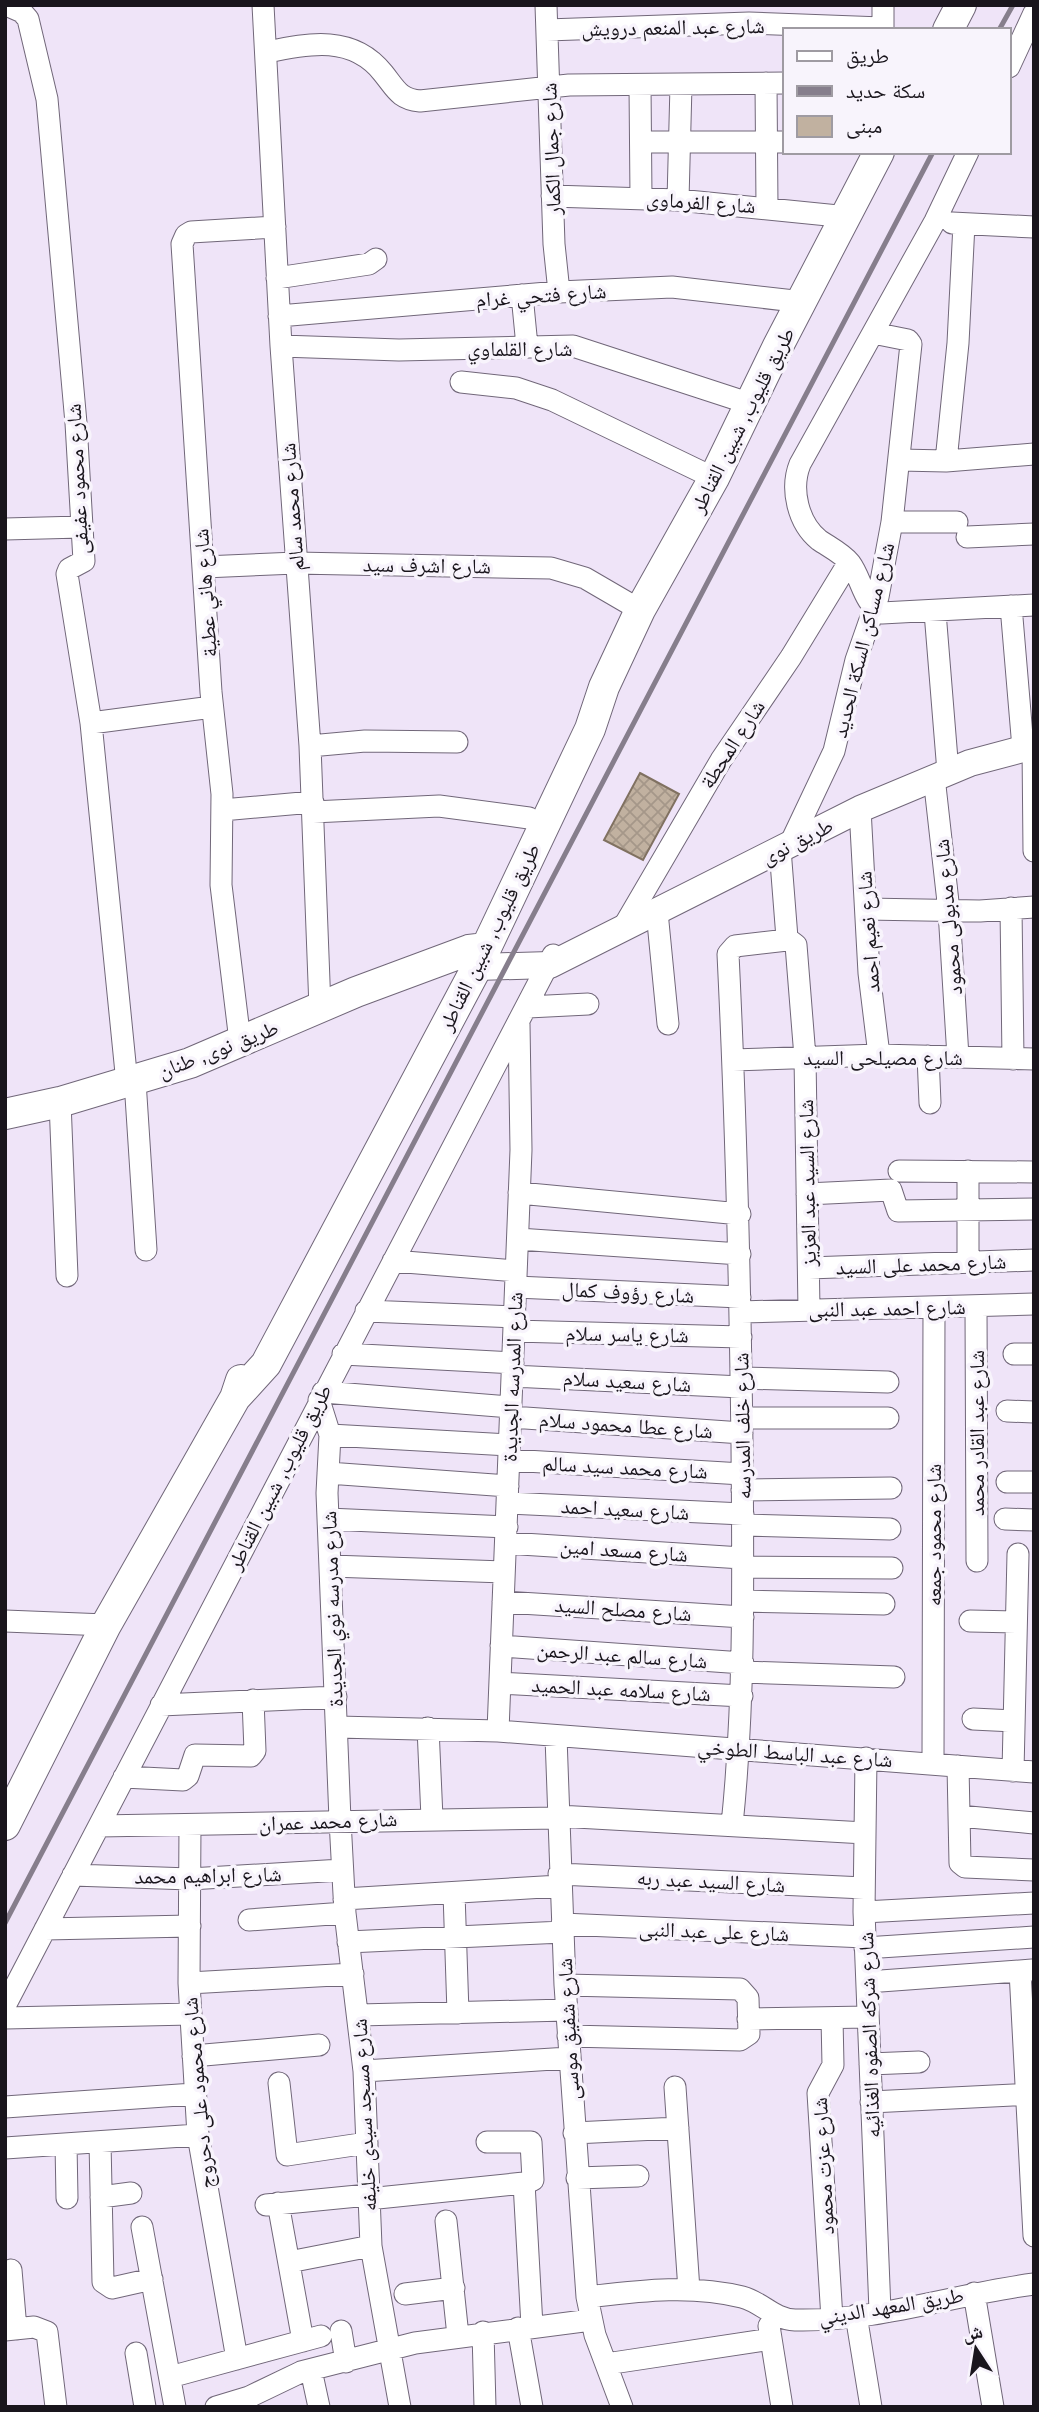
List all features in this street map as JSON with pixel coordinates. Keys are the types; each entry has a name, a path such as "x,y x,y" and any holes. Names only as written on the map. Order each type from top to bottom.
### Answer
{"main road":[{"path":"949,28 961,5"},
{"name":"طريق قليوب, شبين القناطر","path":"5,1825 107,1625 234,1398 266,1364 595,716 604,687 640,610 714,478 878,154"},
{"name":"طريق قليوب, شبين القناطر","path":"472,958 530,818 578,715 604,687"},
{"name":"طريق نوى, طنان","path":"5,1114 131,1082 425,969 472,958"}],"street":[{"name":"شارع محمود عفيفى","path":"6,5 22,12 28,19 47,99 76,423 84,561 69,569 67,574 92,723 131,1082 146,1250"},
{"name":"شارع محمد سالم","path":"263,5 268,52 279,316 310,746 320,1008"},
{"name":"شارع جمال الكمار","path":"546,5 552,196 559,292"},
{"path":"883,5 883,28"},
{"path":"1011,63 1034,13"},
{"name":"شارع عبد المنعم درويش","path":"547,30 683,15 869,28"},
{"path":"268,52 307,43 338,43 369,60 382,72 398,95 420,102 549,86 775,83 776,141 767,207"},
{"path":"640,85 641,198"},
{"path":"678,200 681,85"},
{"path":"641,142 776,141"},
{"path":"967,154 935,221 800,464 795,475 797,501 816,537 849,562 874,609 892,615 1034,605"},
{"name":"شارع الفرماوى","path":"552,196 678,200 848,217"},
{"path":"935,221 1034,227"},
{"path":"946,461 958,343 964,224"},
{"name":"شارع هاني عطية","path":"240,1041 222,885 222,810 212,707 182,244 186,235 191,232 275,227"},
{"path":"277,278 369,264 376,259"},
{"name":"شارع فتحي غرام","path":"279,316 559,292 691,288 803,302"},
{"path":"522,295 527,346"},
{"name":"شارع مساكن السكة الحديد","path":"785,847 834,751 856,660 874,609 892,522 911,344 908,340 873,333"},
{"name":"شارع القلماوي","path":"281,346 399,350 573,346 751,404"},
{"path":"461,382 516,388 552,400 714,478"},
{"path":"900,460 946,461 1034,454"},
{"path":"892,522 1034,534"},
{"path":"5,529 81,527"},
{"name":"شارع المحطة","path":"621,930 728,749 797,648 849,562"},
{"name":"شارع اشرف سيد","path":"204,567 296,563 551,568 585,578 640,610"},
{"path":"1011,606 1030,747 1034,851"},
{"name":"شارع مدبولى محمود","path":"934,612 958,1057"},
{"path":"92,723 212,707"},
{"path":"310,746 365,741 457,742"},
{"name":"طريق نوى","path":"472,958 557,956 621,930 860,809 941,775 1030,747"},
{"path":"222,810 439,806 530,818"},
{"name":"شارع نعيم احمد","path":"860,809 869,973 879,1055"},
{"path":"785,847 787,940"},
{"path":"866,909 949,911 1034,907"},
{"path":"1011,908 1023,1059"},
{"path":"657,912 668,1024"},
{"name":"شارع خلف المدرسه","path":"732,1825 740,1749 742,1696 743,1519 740,1214 728,954 736,946 787,940"},
{"name":"شارع السيد عبد العزيز","path":"787,940 796,946 805,1057 809,1310"},
{"name":"طريق قليوب, شبين القناطر","path":"5,2006 321,1396 523,1014 557,956"},
{"path":"523,1014 588,1004"},
{"name":"شارع المدرسه الجديدة","path":"498,1731 518,1239 523,1014"},
{"name":"شارع مصيلحى السيد","path":"733,1060 879,1055 1023,1059"},
{"path":"928,1056 930,1103"},
{"path":"60,1102 67,1276"},
{"path":"899,1171 1034,1172"},
{"path":"968,1171 968,1262"},
{"path":"807,1194 891,1190 898,1211 1034,1209"},
{"path":"519,1193 740,1214"},
{"path":"518,1239 740,1254"},
{"name":"شارع محمد على السيد","path":"809,1268 1034,1260"},
{"name":"شارع رؤوف كمال","path":"393,1261 516,1279 741,1305"},
{"name":"شارع احمد عبد النبى","path":"741,1305 809,1310 1034,1304"},
{"name":"شارع عبد القادر محمد","path":"976,1306 976,1561"},
{"name":"شارع محمود جمعه","path":"933,1307 933,1764"},
{"name":"شارع ياسر سلام","path":"366,1311 514,1324 741,1337"},
{"name":"شارع سعيد سلام","path":"344,1354 512,1370 741,1382 888,1382"},
{"name":"شارع عطا محمود سلام","path":"321,1396 511,1412 742,1425 888,1418"},
{"name":"شارع مدرسه نوي الجديدة","path":"321,1396 330,1435 328,1519 340,1820"},
{"path":"1007,1411 1034,1412"},
{"name":"شارع محمد سيد سالم","path":"330,1435 509,1453 742,1482 891,1488"},
{"name":"شارع سعيد احمد","path":"328,1473 743,1519 890,1530"},
{"path":"1007,1482 1034,1482"},
{"name":"شارع مسعد امين","path":"328,1519 506,1535 742,1562 892,1569"},
{"path":"1005,1519 1034,1520"},
{"path":"1017,1553 1025,1587 1016,1622 1023,1771"},
{"path":"331,1566 505,1572"},
{"name":"شارع مصلح السيد","path":"503,1602 743,1609 884,1604"},
{"path":"5,1621 107,1625"},
{"path":"970,1621 1016,1622"},
{"name":"شارع سالم عبد الرحمن","path":"501,1646 743,1668 894,1677"},
{"name":"شارع سلامه عبد الحميد","path":"500,1683 742,1696"},
{"path":"161,1705 336,1697"},
{"path":"124,1777 183,1780 188,1776 195,1755 251,1756 255,1751 253,1700"},
{"path":"973,1719 1021,1711"},
{"name":"شارع عبد الباسط الطوخي","path":"338,1727 498,1731 1023,1771"},
{"path":"428,1728 432,1818"},
{"name":"شارع شفيق موسى","path":"556,1737 566,2010 587,2297 591,2320 622,2407"},
{"name":"شارع شركه الصفوه الغذائيه","path":"866,1758 863,1888 880,2311"},
{"path":"958,1766 962,1866 1034,1870"},
{"path":"959,1816 1034,1823"},
{"name":"شارع محمد عمران","path":"99,1826 558,1817 865,1833"},
{"name":"شارع مسجد سيدى خليفه","path":"340,1820 344,1906 364,2071 371,2246 401,2407"},
{"name":"شارع محمود على دحروج","path":"190,1825 189,1983 194,2094 198,2135 237,2359"},
{"name":"شارع ابراهيم محمد","path":"73,1875 190,1879 342,1870"},
{"name":"شارع السيد عبد ربه","path":"249,1920 560,1880 863,1888"},
{"path":"454,1892 458,2013"},
{"path":"864,1912 1034,1903"},
{"path":"45,1928 190,1926"},
{"name":"شارع على عبد النبى","path":"348,1942 563,1928 865,1942 1034,1937"},
{"path":"867,1982 1027,1971 1034,2236"},
{"path":"189,1983 353,1974"},
{"path":"565,1985 740,1989 749,2017 740,2040 568,2036"},
{"path":"359,2015 566,2010"},
{"path":"5,2018 191,2014"},
{"path":"749,2017 868,2017"},
{"name":"شارع عزت محمود","path":"832,2018 833,2065 818,2093 832,2319"},
{"path":"193,2056 319,2045"},
{"path":"364,2071 569,2058"},
{"path":"870,2064 919,2062"},
{"path":"279,2083 288,2166 367,2143"},
{"path":"676,2087 689,2290"},
{"path":"5,2106 194,2094"},
{"path":"871,2102 1029,2094"},
{"path":"574,2133 678,2128"},
{"path":"5,2148 198,2135"},
{"path":"100,2141 105,2285 112,2288 152,2279"},
{"path":"487,2142 531,2142 525,2327 532,2407"},
{"path":"66,2144 67,2198"},
{"path":"577,2178 638,2176"},
{"path":"346,2362 321,2336 289,2262 272,2204 529,2180"},
{"path":"101,2197 131,2193"},
{"path":"446,2221 458,2336"},
{"path":"142,2227 175,2407"},
{"path":"289,2262 371,2246"},
{"path":"11,2270 19,2329 41,2328 50,2338 56,2407"},
{"name":"طريق المعهد الديني","path":"587,2297 661,2288 689,2290 742,2297 767,2312 793,2320 832,2319 1034,2284"},
{"path":"405,2294 454,2288"},
{"path":"974,2293 993,2407"},
{"path":"767,2312 782,2407"},
{"path":"856,2315 872,2407"},
{"path":"216,2407 260,2400 283,2379 392,2350 483,2332 591,2320"},
{"path":"483,2332 485,2407"},
{"path":"170,2377 321,2336"},
{"path":"606,2364 771,2339"},
{"path":"136,2353 145,2407"},
{"path":"311,2370 319,2407"}],"building":[{"path":"640,773 679,794 643,860 604,840"}],"railway":[{"path":"1000,28 1013,5"},
{"path":"5,1923 932,154"}]}
